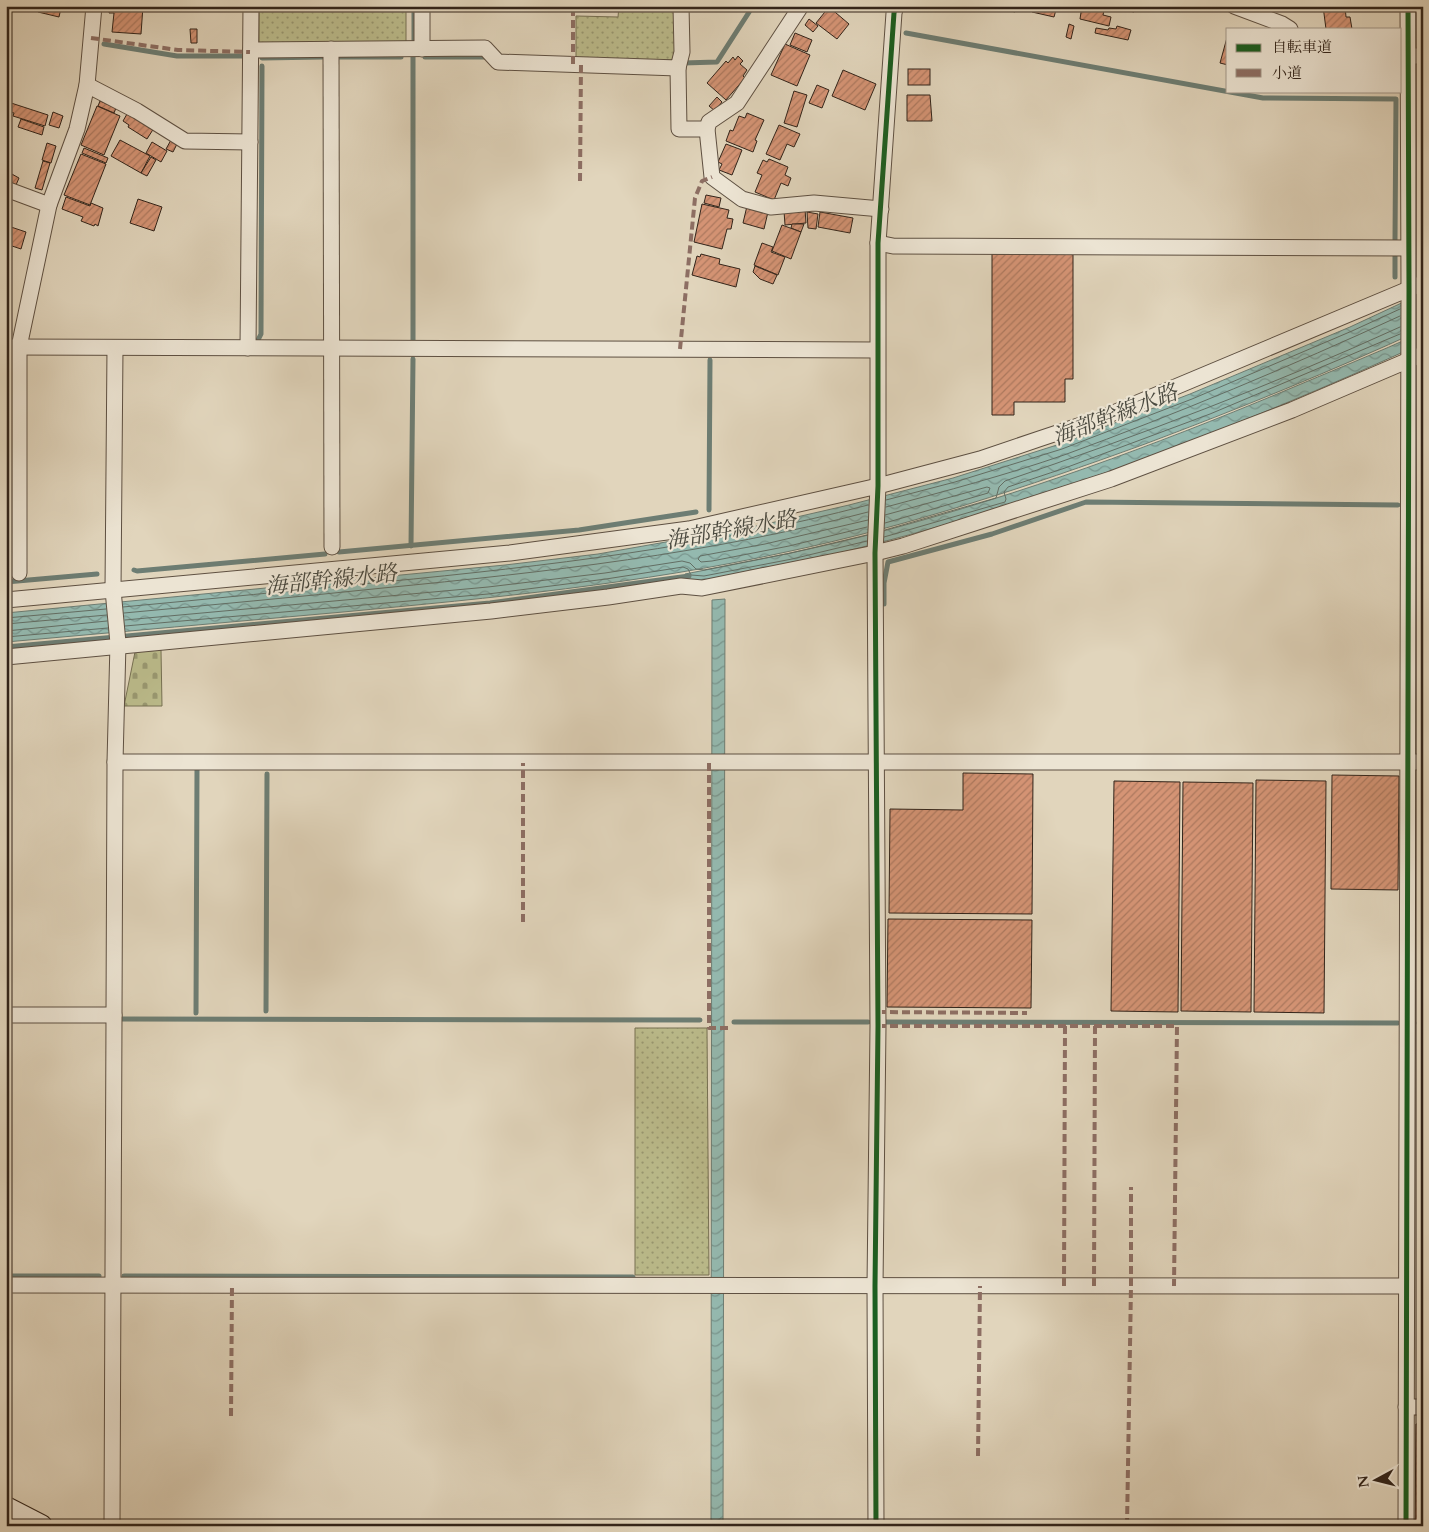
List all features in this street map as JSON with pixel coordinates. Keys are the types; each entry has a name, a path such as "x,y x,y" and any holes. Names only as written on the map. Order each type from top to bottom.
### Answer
{"main road":[{"path":"6,1508 41,1526"}],"street":[{"path":"19,573 12,347 49,205 77,129 87,85 94,6"},
{"path":"248,348 251,6"},
{"path":"422,6 422,48"},
{"path":"681,6 682,52 678,68 679,129 707,129"},
{"path":"801,6 737,103 708,122 707,129 712,176 742,199 771,207 814,203 881,209"},
{"path":"876,1526 875,1286 878,1026 875,551 878,486 878,243 896,6"},
{"path":"1234,6 1288,28"},
{"path":"1406,1526 1406,1286 1415,762 1414,291 1408,248 1410,56 1408,6"},
{"path":"250,50 485,48 498,62 678,68"},
{"path":"331,50 332,547"},
{"path":"87,85 137,111 185,141 250,142"},
{"path":"6,189 49,205"},
{"path":"878,243 893,246 1408,248"},
{"path":"6,600 510,553 690,529 878,486 980,459 1099,419 1414,291"},
{"path":"12,347 877,350"},
{"path":"112,1526 115,762 118,645 113,590 115,348"},
{"path":"6,657 492,611 681,586 702,588 903,546 1111,479 1292,410 1413,356"},
{"path":"115,762 1415,762"},
{"path":"6,1015 114,1015"},
{"path":"6,1284 1406,1286"},
{"path":"1406,1407 1423,1407"}],"green space":[{"path":"259,6 406,6 406,46 259,46"},
{"path":"619,6 678,6 677,60 576,59 576,16 618,17"},
{"path":"161,650 162,706 124,706 135,652"},
{"path":"635,1028 707,1028 709,1275 635,1275"}],"water":[{"path":"1423,293 1423,329 1320,375 1180,431 1056,475 923,518 832,542 676,573 566,589 399,607 6,642 6,613 505,565 598,554 762,525 849,505 953,478 1060,444 1190,394 1350,327"},
{"path":"1423,332 1423,343 1351,375 1207,435 1060,489 985,513 824,557 716,580 699,581 685,579 685,574 862,537 1037,485 1185,431"},
{"path":"725,599 723,1526 711,1526 712,600"}],"building":[{"path":"40,6 61,8 59,17 38,12"},
{"path":"110,6 143,6 141,34 112,32 114,13 109,13"},
{"path":"990,6 1016,6 1015,12"},
{"path":"1034,6 1057,6 1054,17 1032,12"},
{"path":"1082,6 1105,6 1103,15 1111,17 1109,26 1080,19"},
{"path":"1118,6 1135,6 1134,12 1118,9"},
{"path":"1323,6 1345,6 1346,17 1350,17 1352,28 1326,28"},
{"path":"829,7 849,24 837,39 816,23"},
{"path":"809,19 818,26 813,32 805,25"},
{"path":"1069,24 1074,26 1071,39 1066,37"},
{"path":"1117,26 1131,30 1128,40 1095,33 1096,28 1108,30 1109,28 1116,29"},
{"path":"190,29 197,29 197,43 191,43"},
{"path":"795,33 812,40 807,52 790,45"},
{"path":"1226,41 1226,64 1220,63"},
{"path":"785,44 810,55 797,86 771,75"},
{"path":"738,56 743,61 740,64 747,70 743,76 745,78 726,100 707,83 726,61 728,63 733,57 735,60"},
{"path":"908,69 930,69 930,85 908,85"},
{"path":"843,70 876,84 865,110 832,96"},
{"path":"817,85 829,90 822,108 809,103"},
{"path":"794,91 807,95 797,127 784,123"},
{"path":"907,95 930,95 932,121 907,121"},
{"path":"717,97 722,102 715,111 709,106"},
{"path":"100,101 116,108 114,113 98,106"},
{"path":"8,102 48,115 45,126 13,116 14,113 6,111"},
{"path":"97,106 120,116 104,155 81,145"},
{"path":"53,112 63,116 59,128 49,125"},
{"path":"747,113 764,120 755,140 757,141 753,152 726,141 730,130 733,131 739,116 745,118"},
{"path":"127,114 154,128 147,139 128,127 129,125 123,121"},
{"path":"21,119 44,127 42,135 18,127"},
{"path":"779,125 800,134 794,147 787,144 780,160 766,154"},
{"path":"120,140 150,156 141,173 111,156"},
{"path":"171,140 177,144 173,152 166,149"},
{"path":"152,142 167,151 161,162 146,153"},
{"path":"47,143 56,146 51,163 42,160"},
{"path":"726,144 742,150 732,175 719,170 722,164 718,162"},
{"path":"84,148 108,158 106,163 82,153"},
{"path":"81,154 106,164 90,205 64,195"},
{"path":"151,157 156,160 147,176 141,173"},
{"path":"769,159 788,167 785,175 791,178 788,186 781,183 774,200 755,192 762,175 757,173 763,160 767,162"},
{"path":"43,161 50,163 42,190 35,188"},
{"path":"10,173 19,178 16,185 7,180"},
{"path":"706,195 721,198 719,207 704,203"},
{"path":"66,197 90,206 91,203 103,208 98,226 81,221 83,217 62,209"},
{"path":"138,199 162,207 154,231 130,223"},
{"path":"702,204 729,210 727,218 733,219 731,229 727,229 722,249 694,242"},
{"path":"747,206 768,212 764,229 743,223"},
{"path":"805,209 806,223 785,225 784,211"},
{"path":"807,212 818,214 816,229 808,228"},
{"path":"820,212 853,218 850,233 818,227"},
{"path":"792,224 804,224 801,232 791,228"},
{"path":"782,225 801,232 791,259 772,251"},
{"path":"8,226 26,232 21,249 6,244"},
{"path":"762,243 773,247 771,252 785,257 778,275 754,265"},
{"path":"701,254 720,259 719,264 740,269 736,287 692,275 697,256 700,257"},
{"path":"992,254 1073,254 1073,379 1065,379 1065,402 1014,402 1014,415 992,415"},
{"path":"755,266 777,275 773,284 760,279 753,272"},
{"path":"963,773 1033,774 1032,914 889,913 890,809 963,810"},
{"path":"1332,775 1399,776 1398,890 1331,889"},
{"path":"1256,780 1326,781 1324,1013 1254,1012"},
{"path":"1114,781 1180,782 1178,1012 1111,1011"},
{"path":"1183,782 1253,783 1251,1012 1181,1011"},
{"path":"888,919 1032,920 1031,1008 887,1007"},
{"path":"1416,1424 1423,1424 1423,1526 1415,1526"}],"waterway":[{"path":"414,6 414,41"},
{"path":"683,63 717,62 753,6"},
{"path":"906,33 1226,91"},
{"path":"104,44 177,56 242,56"},
{"path":"413,56 413,342"},
{"path":"262,58 322,57"},
{"path":"337,57 401,57"},
{"path":"425,57 485,57"},
{"path":"258,340 261,334 262,66"},
{"path":"1230,92 1263,98 1396,99 1395,240"},
{"path":"1395,255 1395,277"},
{"path":"411,546 413,359"},
{"name":"海部幹線水路","path":"709,510 710,360"},
{"path":"884,604 884,583 888,562 992,534 1086,502 1398,505"},
{"path":"1414,504 1423,504"},
{"name":"海部幹線水路","path":"339,552 579,530 696,512"},
{"path":"134,570 325,554"},
{"path":"6,582 97,574"},
{"path":"6,647 490,603 689,576"},
{"path":"196,1013 197,769"},
{"path":"266,1011 267,774"},
{"path":"122,1019 700,1020"},
{"path":"734,1022 868,1022"},
{"path":"885,1022 1398,1023"},
{"path":"6,1276 99,1276"},
{"path":"124,1276 633,1277"}],"marked path":[{"path":"573,6 573,64"},
{"path":"91,38 178,50 250,52"},
{"path":"580,181 581,65"},
{"path":"680,349 695,198 702,181 712,177"},
{"path":"523,763 523,922"},
{"path":"709,763 709,1028 730,1028"},
{"path":"878,1012 1027,1013"},
{"path":"878,1026 1177,1026 1174,1286"},
{"path":"1064,1286 1065,1026"},
{"path":"1094,1286 1095,1026"},
{"path":"1127,1526 1131,1187"},
{"path":"231,1416 232,1285"},
{"path":"978,1456 980,1286"}],"cycle path":[{"path":"876,1526 875,1286 878,1026 875,553 878,486 878,243 896,6"},
{"path":"1406,1526 1408,6"}]}
